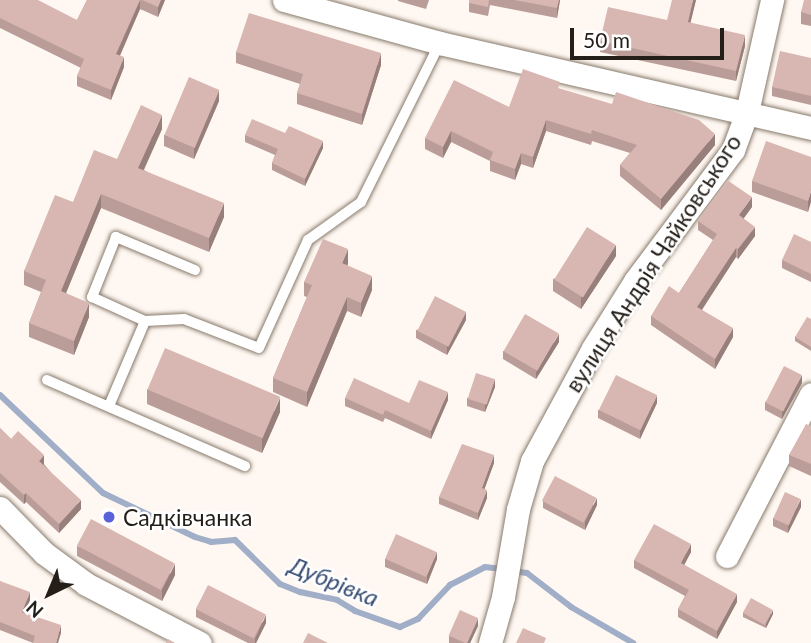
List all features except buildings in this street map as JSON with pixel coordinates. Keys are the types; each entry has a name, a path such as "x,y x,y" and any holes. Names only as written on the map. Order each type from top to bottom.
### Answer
{"street":[{"path":"284,0 440,43 811,128"},
{"name":"вулиця Андрія Чайковського","path":"490,643 503,597 518,509 532,461 558,410 635,281 733,150 747,112 772,0"},
{"path":"727,556 811,394"},
{"path":"0,508 44,553 86,584 200,643"}],"lane":[{"path":"195,270 116,237 92,297 145,321 184,319 259,348 307,240 361,202 440,43"},
{"path":"108,406 145,321"},
{"path":"47,380 245,466"}],"waterway":[{"name":"Дубрівка","path":"0,395 103,493 195,537 211,542 235,540 280,584 300,592 337,600 355,611 400,627 418,619 450,585 485,567 502,569"},
{"name":"Дубрівка","path":"513,571 527,573 571,607 633,643"}],"place":[{"name":"Садкiвчанка","path":"109,517"}]}
